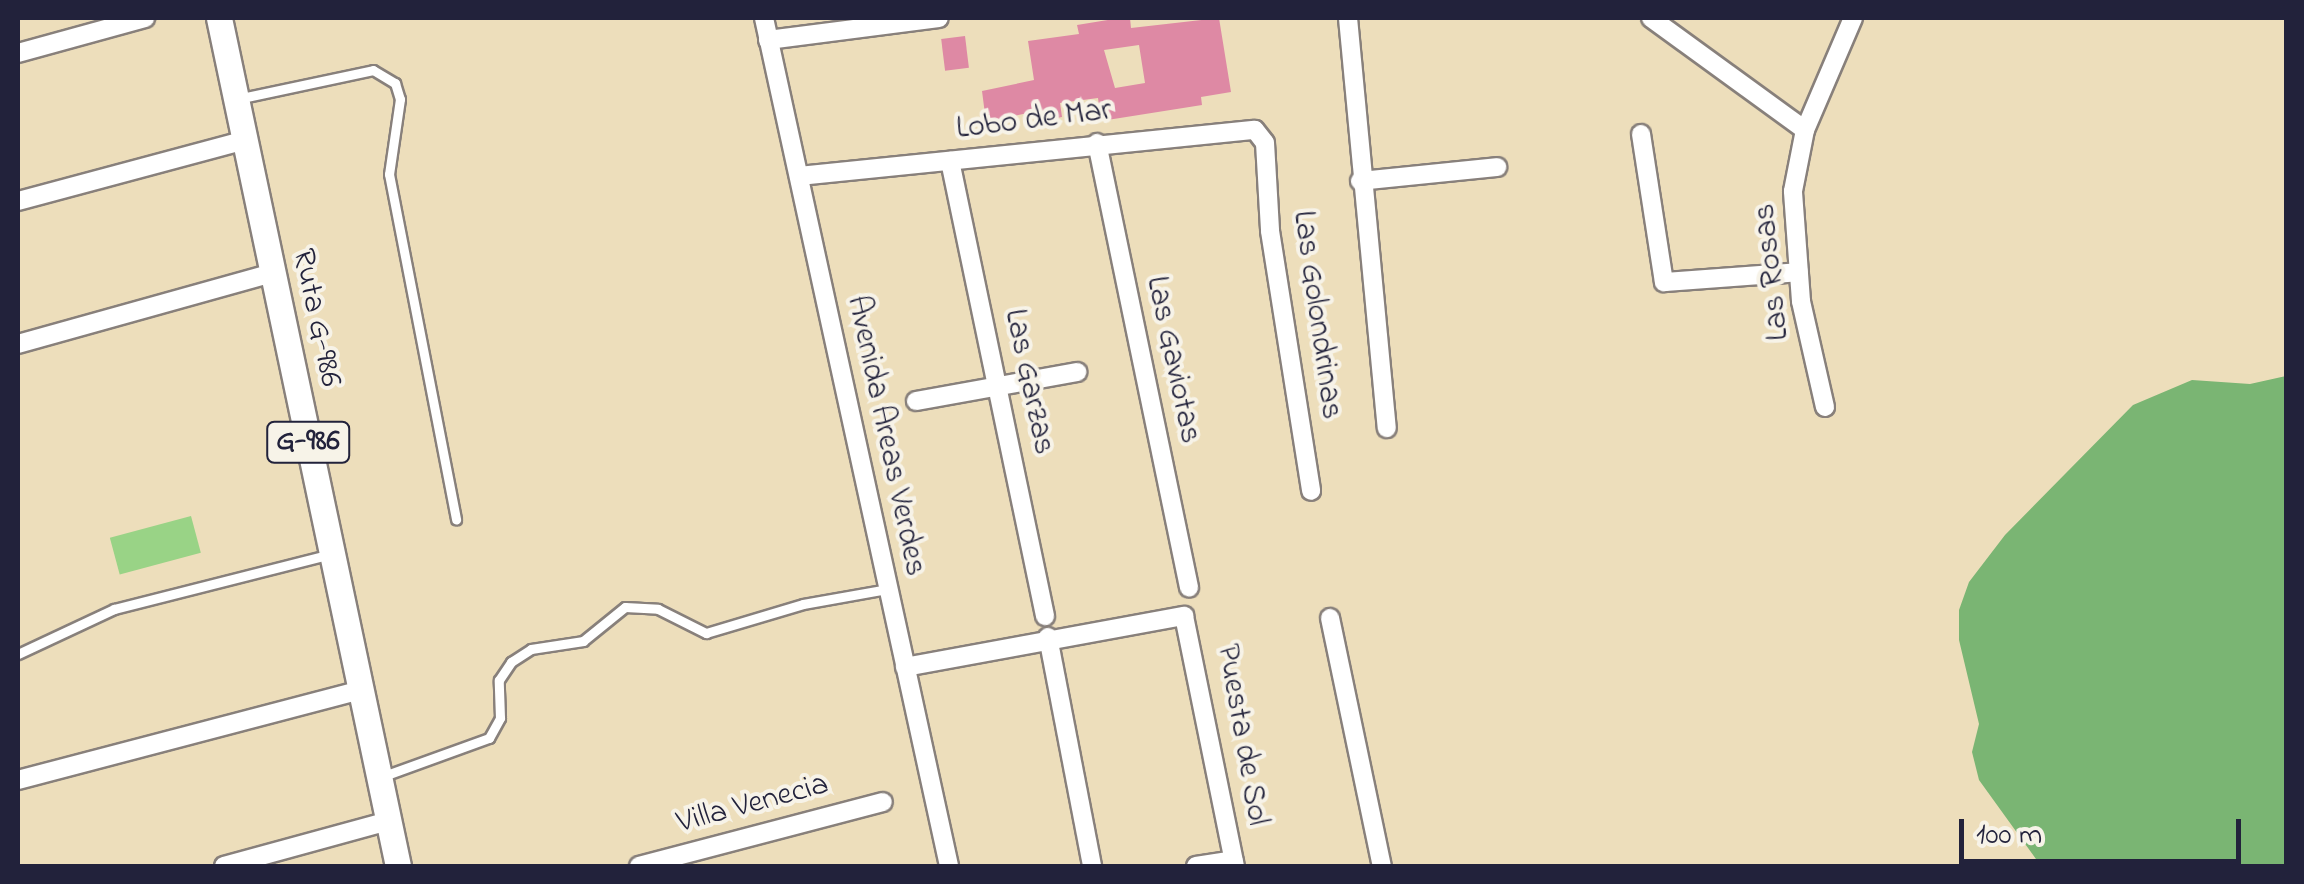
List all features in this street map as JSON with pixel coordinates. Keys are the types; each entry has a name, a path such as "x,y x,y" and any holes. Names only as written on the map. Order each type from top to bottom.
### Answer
{"main road":[{"name":"Ruta G-986","path":"219,18 398,866"}],"street":[{"path":"18,53 146,18"},
{"name":"Avenida Areas Verdes","path":"764,18 949,866"},
{"path":"768,40 907,19 939,18"},
{"path":"1348,18 1360,181 1388,428"},
{"path":"1651,18 1804,130"},
{"name":"Las Rosas","path":"1825,407 1798,272 1793,190 1804,130 1853,18"},
{"name":"Lobo de Mar","path":"798,176 1250,128 1265,148"},
{"path":"1641,134 1664,282 1798,272"},
{"path":"18,201 245,140"},
{"name":"Las Gaviotas","path":"1097,143 1190,588"},
{"name":"Las Golondrinas","path":"1265,148 1270,231 1312,491"},
{"name":"Las Garzas","path":"950,161 1045,616"},
{"path":"1360,181 1497,167"},
{"path":"18,344 272,273"},
{"path":"916,401 1077,372"},
{"name":"Puesta de Sol","path":"1048,637 1184,616 1235,863"},
{"path":"1330,618 1382,866"},
{"path":"905,666 1048,637 1092,866"},
{"path":"18,780 360,690"},
{"name":"Villa Venecia","path":"639,866 883,802"},
{"path":"224,866 388,821"},
{"path":"1196,866 1235,863"}],"lane":[{"path":"236,99 373,70 395,83 400,99 389,174 456,520"},
{"path":"18,654 114,610 332,554"},
{"path":"379,778 489,738 500,718 500,680 511,662 531,649 582,640 624,607 658,609 706,633 803,604 888,590"}],"green space":[{"path":"2286,376 2286,866 2041,866 1979,780 1972,752 1979,724 1959,640 1959,610 1969,582 2005,535 2133,405 2192,380 2250,384"},
{"path":"191,516 201,553 120,574 110,538"}],"building":[{"path":"1130,18 1131,28 1219,18 1231,92 1201,97 1202,105 1101,121 1098,98 1060,103 1062,117 1044,120 1042,110 986,122 982,91 1034,80 1028,41 1079,34 1077,25","holes":["1139,45 1145,83 1115,88 1104,50"]},
{"path":"965,36 969,68 945,71 941,39"}]}
